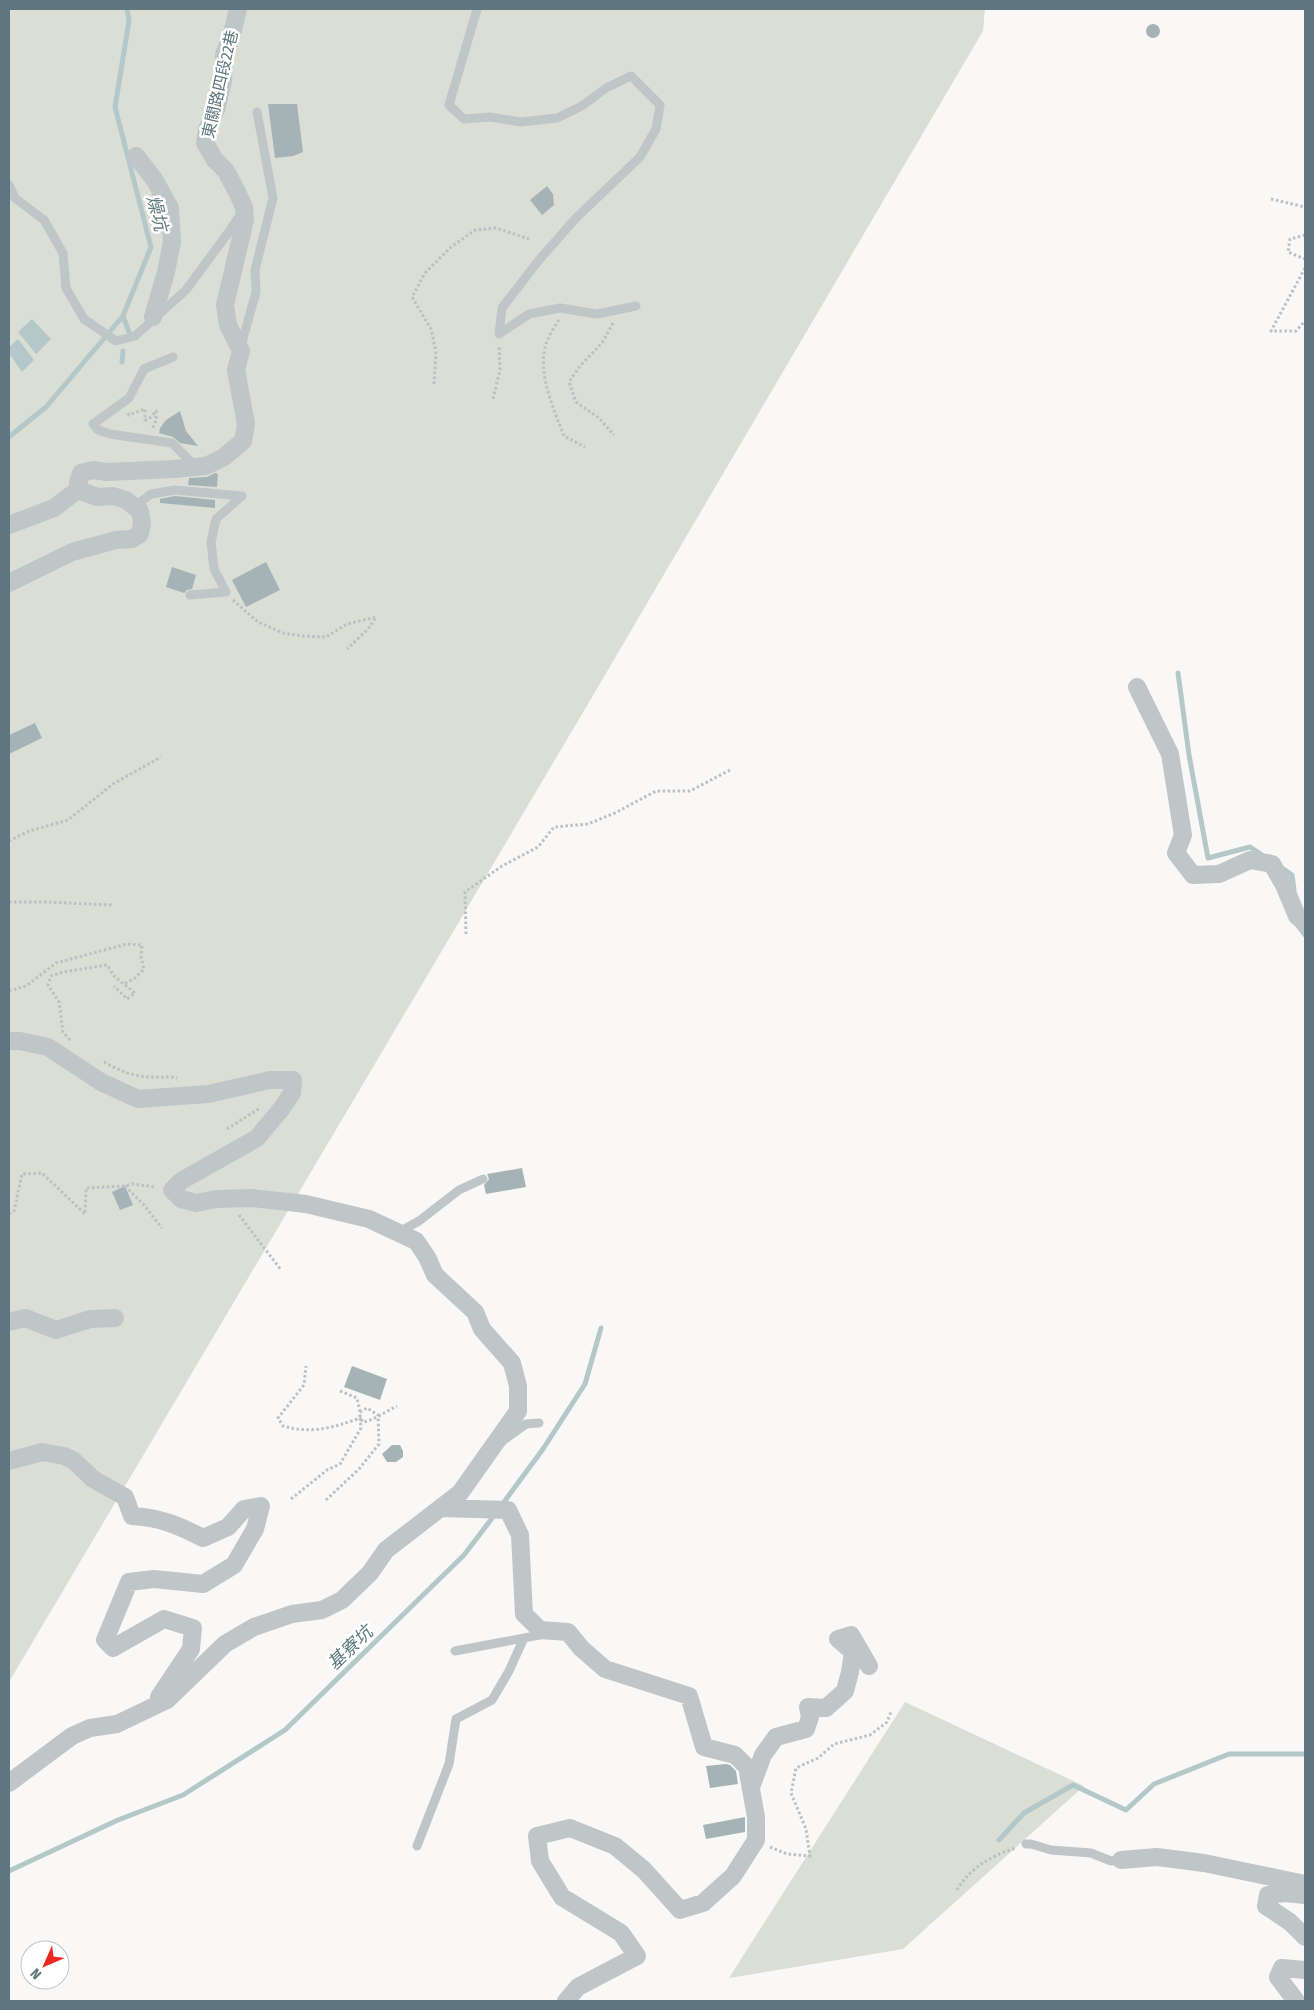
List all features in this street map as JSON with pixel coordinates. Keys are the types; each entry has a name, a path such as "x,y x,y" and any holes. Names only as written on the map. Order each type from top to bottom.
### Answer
{"street":[{"name":"東關路四段22巷","path":"238,9 231,38 224,55 223,81 216,110 207,129 205,143 215,160 226,171 244,207"},
{"path":"136,156 154,179 170,208 172,242 154,318"},
{"path":"9,583 72,552 116,540 132,539 140,534 142,522 140,511 126,500 113,496 97,497 81,491 78,482 81,473 93,470 107,472 206,466 224,457 243,441 246,424 236,370 240,351 228,326 225,305 244,220 244,207"},
{"path":"9,525 54,508 80,488"},
{"path":"1137,687 1170,754 1183,835 1176,853 1193,875 1219,874 1250,860 1272,864 1298,916 1305,923"},
{"path":"9,1041 20,1041 48,1047 101,1082 138,1099 208,1094 270,1080 293,1080 292,1093 289,1098 257,1138 180,1181 172,1190 180,1199 196,1203 216,1199 252,1198 306,1204 337,1213 369,1218 399,1232 416,1242 427,1257 435,1275 475,1312 482,1329 512,1363 518,1386 518,1411 460,1493 386,1550 370,1574 342,1600 322,1610 292,1614 254,1627 224,1644 167,1700 118,1724 90,1728 72,1736 9,1783"},
{"path":"9,1322 25,1318 56,1330 90,1319 114,1318"},
{"path":"9,1461 42,1452 64,1456 73,1460 93,1479 125,1497 132,1516 150,1516 177,1524 203,1538 228,1527 244,1509 262,1506 255,1529 234,1565 203,1584 154,1578 130,1582 105,1640 113,1648 164,1619 193,1628 191,1649 152,1708"},
{"path":"440,1508 508,1510 520,1535 524,1614 540,1630 568,1632 581,1648 605,1669 689,1696 704,1747 735,1755 747,1767 756,1818 756,1840 733,1876 703,1903 680,1910 644,1870 614,1846 570,1828 537,1836 540,1862 562,1897 621,1932 637,1956 578,1987 566,2001"},
{"path":"751,1787 764,1755 776,1737 806,1729 810,1717 808,1707 826,1708 845,1691 853,1652 838,1639 852,1635 869,1666"},
{"path":"1121,1860 1157,1856 1204,1863 1305,1884"},
{"path":"1305,1895 1285,1894 1268,1896 1266,1906 1290,1922 1305,1937"},
{"path":"1296,2001 1278,1977 1282,1968 1305,1970"}],"lane":[{"path":"478,9 450,105 464,119 490,117 520,122 557,118 582,106 606,88 631,76 660,105 656,129 640,157 576,218 539,260 502,308 499,334"},
{"path":"240,351 243,334 256,292 255,270 273,198 257,112"},
{"path":"9,185 15,198 44,220 63,253 66,288 84,319 97,330 116,341 135,336 186,290 228,233 244,207"},
{"path":"499,334 529,314 560,308 598,314 636,306"},
{"path":"173,357 144,369 129,398 93,424 98,430 110,434 172,443 195,467"},
{"path":"134,507 151,494 175,490 242,496 216,519 211,542 214,569 226,592 190,594"},
{"path":"399,1232 419,1221 458,1190 483,1178"},
{"path":"491,1448 510,1437 526,1424 539,1423"},
{"path":"455,1651 558,1632"},
{"path":"417,1846 449,1764 456,1719 492,1700 509,1672 524,1638"},
{"path":"1026,1844 1051,1850 1091,1853 1111,1861 1121,1860"}],"path":[{"path":"1271,199 1305,207"},
{"path":"434,384 436,352 431,329 412,297 425,273 451,247 476,230 496,228 530,239"},
{"path":"1305,235 1290,239 1288,252 1305,259"},
{"path":"1305,268 1271,331 1296,332 1305,321"},
{"path":"614,435 599,418 576,402 569,382 580,366 602,343 612,323 629,316 636,306"},
{"path":"568,309 563,313 546,345 545,371 548,394 564,436 585,448"},
{"path":"493,399 500,370 499,334"},
{"path":"133,406 128,411 129,415 146,409 145,420 149,419 156,411 156,420 151,430 166,443"},
{"path":"226,592 238,606 258,622 282,633 326,637 347,624 376,617 368,630 346,649"},
{"path":"9,841 29,831 68,820 113,784 161,757"},
{"path":"466,934 465,892 502,866 538,848 554,827 588,824 615,813 656,792 690,791 732,769"},
{"path":"9,902 113,905"},
{"path":"9,990 26,986 56,963 127,944 142,945 141,957 144,969 135,978 124,984"},
{"path":"73,1043 63,1032 59,1002 48,985 51,976 63,972 107,965 115,977 135,993 127,999 114,986"},
{"path":"97,1059 117,1069 138,1076 165,1076 183,1079"},
{"path":"9,1214 14,1211 22,1174 42,1174 86,1214 86,1188 132,1184 172,1190"},
{"path":"125,1186 144,1205 162,1228"},
{"path":"233,1198 239,1215 245,1224 281,1270"},
{"path":"306,1366 304,1385 278,1418 283,1426 298,1430 332,1428 360,1418"},
{"path":"291,1499 327,1470 340,1464 361,1428 357,1398 340,1391"},
{"path":"360,1418 363,1422 371,1421 378,1415 397,1406"},
{"path":"360,1412 367,1408 378,1415"},
{"path":"326,1500 365,1463 379,1444 378,1415"},
{"path":"756,1840 787,1854 810,1856 806,1829 791,1793 796,1768 818,1758 834,1744 870,1735 887,1722 891,1712"},
{"path":"957,1890 964,1877 980,1864 1001,1852 1026,1844"}],"shaded area":[{"path":"9,9 985,9 983,31 585,709 9,1682"},
{"path":"32,319 51,339 36,354 18,332"},
{"path":"18,339 34,360 22,372 9,353 9,347"},
{"path":"905,1702 1084,1786 903,1949 729,1978"}],"building":[{"path":"1153,24 1158,26 1160,31 1158,36 1153,38 1148,36 1146,31 1148,26"},
{"path":"268,104 297,104 303,152 293,156 275,158"},
{"path":"547,186 553,194 554,205 542,215 530,200"},
{"path":"180,411 186,431 198,446 180,443 173,437 159,433 166,420"},
{"path":"215,473 218,474 217,487 188,485 189,478 207,477"},
{"path":"175,496 215,500 215,508 160,503 160,499"},
{"path":"266,562 280,590 246,607 232,580"},
{"path":"172,567 196,575 192,589 184,593 166,587"},
{"path":"35,723 42,738 9,754 9,735"},
{"path":"522,1168 526,1187 486,1194 484,1185 489,1179 487,1174"},
{"path":"125,1186 133,1205 120,1210 112,1192"},
{"path":"352,1366 387,1379 380,1400 344,1387"},
{"path":"392,1445 400,1445 403,1457 396,1462 387,1462 382,1454"},
{"path":"726,1764 736,1771 738,1784 710,1788 706,1766"},
{"path":"745,1817 745,1832 706,1839 703,1825"}],"waterway":[{"name":"燥坑","path":"9,437 46,407 123,316 151,247 115,107 129,21 127,9"},
{"path":"123,316 129,332"},
{"path":"122,362 123,351"},
{"path":"1178,673 1189,755 1208,858 1250,847 1262,855"},
{"path":"1282,868 1292,875 1294,889"},
{"path":"1299,927 1305,935"},
{"name":"基寮坑","path":"501,1506 543,1449 585,1384 601,1328"},
{"name":"基寮坑","path":"9,1871 118,1820 183,1795 285,1730 464,1555 496,1513"},
{"path":"999,1840 1024,1813 1073,1785 1126,1810 1154,1784 1229,1754 1305,1754"}]}
